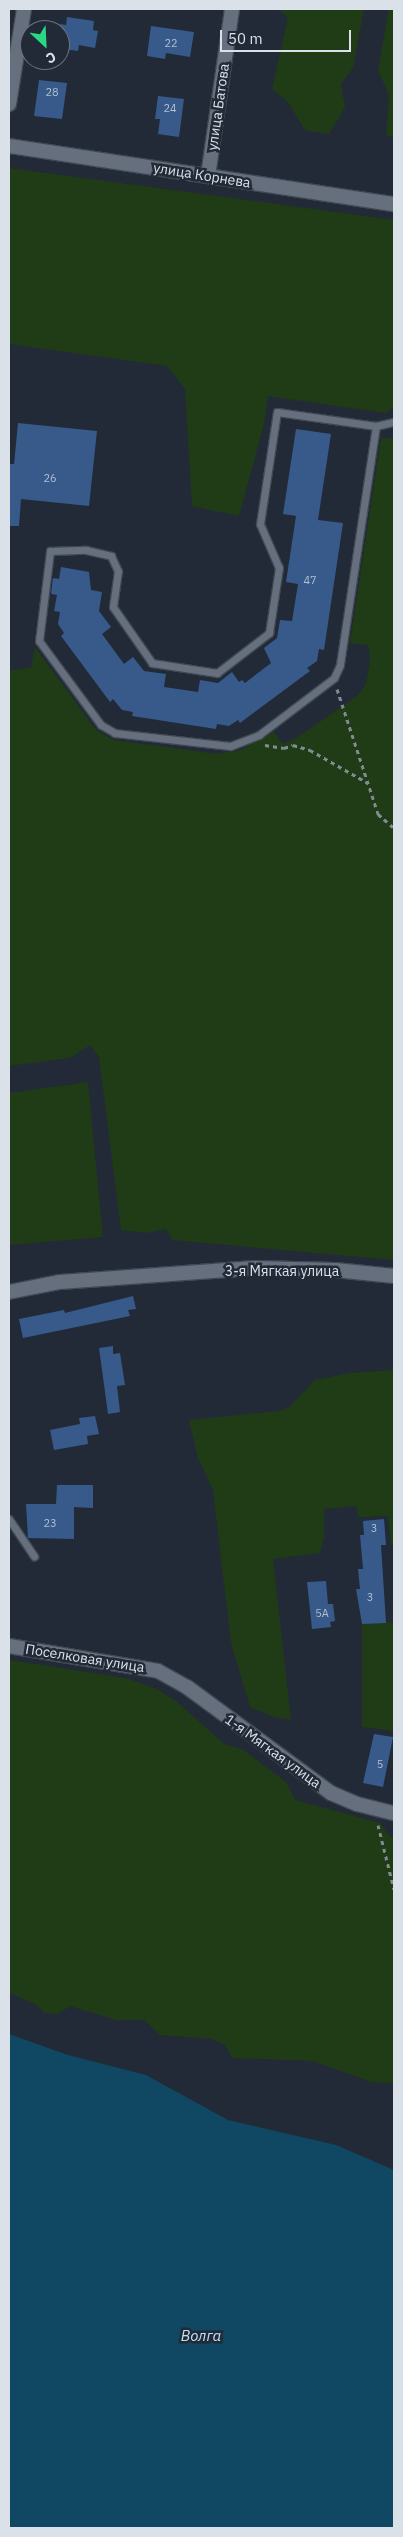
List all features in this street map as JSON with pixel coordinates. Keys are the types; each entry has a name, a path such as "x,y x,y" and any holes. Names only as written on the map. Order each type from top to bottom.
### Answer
{"street":[{"path":"9,104 24,9"},
{"name":"улица Батова","path":"208,176 232,9"},
{"name":"улица Корнева","path":"9,146 394,204"},
{"name":"3-я Мягкая улица","path":"9,1292 60,1282 254,1268 335,1270 394,1276"},
{"name":"Поселковая улица","path":"9,1646 158,1671 187,1687"},
{"name":"1-я Мягкая улица","path":"187,1687 304,1776 331,1793 374,1808 394,1812"}],"lane":[{"path":"376,426 340,665 334,678 250,740 217,747 115,733 101,725 39,641 50,551 86,550 111,556 118,571 113,607 152,663 217,673 269,633 279,568 260,524 277,412 376,426 394,422"},
{"path":"9,1518 34,1556"}],"path":[{"path":"334,678 378,814 394,828"},
{"path":"250,740 276,748 293,745 310,750 368,783"},
{"path":"374,1808 394,1889"}],"green space":[{"path":"279,9 364,9 353,68 341,84 345,107 329,134 305,130 287,101 272,89 288,18"},
{"path":"389,9 394,9 394,138 386,135 389,96 378,70"},
{"path":"9,168 394,220 394,406 386,413 268,396 264,424 239,516 192,506 185,389 167,366 9,344"},
{"path":"381,438 394,438 394,1260 172,1240 166,1229 146,1233 121,1230 99,1057 90,1045 70,1058 9,1066 9,671 31,667 35,647 96,730 114,740 217,754 241,750 274,732 283,744 295,739 357,696 366,684 370,661 368,645 350,643"},
{"path":"88,1082 103,1237 9,1245 9,1093"},
{"path":"394,1370 394,1545 391,1545 388,1516 358,1517 356,1506 324,1509 324,1537 320,1553 273,1559 291,1720 274,1717 250,1707 231,1643 213,1490 198,1458 189,1420 280,1411 289,1407 315,1380 350,1373"},
{"path":"394,1622 394,1731 362,1727 362,1624"},
{"path":"9,1660 126,1678 157,1689 176,1701 224,1744 242,1749 286,1782 295,1800 380,1823 389,1836 394,1838 394,2083 371,2082 313,2061 232,2058 225,2045 212,2039 160,2035 144,2020 116,2020 70,2006 58,2014 45,2013 35,2004 9,1993"}],"water":[{"name":"Волга","path":"9,2034 68,2055 146,2075 228,2120 336,2145 394,2170 394,2528 9,2528"}],"building":[{"path":"67,17 94,21 93,30 98,31 95,48 79,45 78,51 70,50 70,20 67,20"},
{"path":"151,26 194,32 190,57 166,53 165,59 147,56"},
{"path":"39,80 67,83 62,119 34,116"},
{"path":"158,96 184,99 179,137 158,134 160,119 155,119"},
{"path":"18,423 97,431 89,506 21,499 19,526 9,526 9,464 14,464"},
{"path":"296,429 331,434 318,520 343,523 324,650 319,649 317,661 307,668 310,671 240,723 238,720 229,726 217,724 216,729 132,716 133,712 122,710 113,699 110,702 61,636 64,633 58,624 60,612 54,611 57,595 51,594 53,578 59,579 61,567 89,572 91,590 102,592 99,611 111,627 102,634 124,664 133,657 144,671 166,674 164,687 198,692 200,680 218,683 232,672 239,682 242,680 245,683 271,663 264,648 277,638 280,620 292,621 298,584 286,582 296,516 283,514"},
{"path":"133,1296 136,1309 128,1310 130,1316 23,1338 19,1319 64,1310 65,1313"},
{"path":"113,1346 113,1354 120,1353 125,1385 117,1386 120,1412 108,1414 99,1348"},
{"path":"95,1416 99,1434 87,1436 88,1444 54,1450 50,1430 80,1424 79,1418"},
{"path":"57,1485 93,1485 93,1508 74,1507 74,1539 28,1538 26,1504 56,1504"},
{"path":"384,1519 386,1545 381,1545 386,1623 362,1624 356,1589 360,1589 358,1569 363,1569 360,1535 364,1535 363,1521"},
{"path":"326,1581 328,1604 333,1604 335,1621 330,1622 331,1627 312,1629 307,1582"},
{"path":"374,1734 393,1737 383,1787 363,1783"}]}
